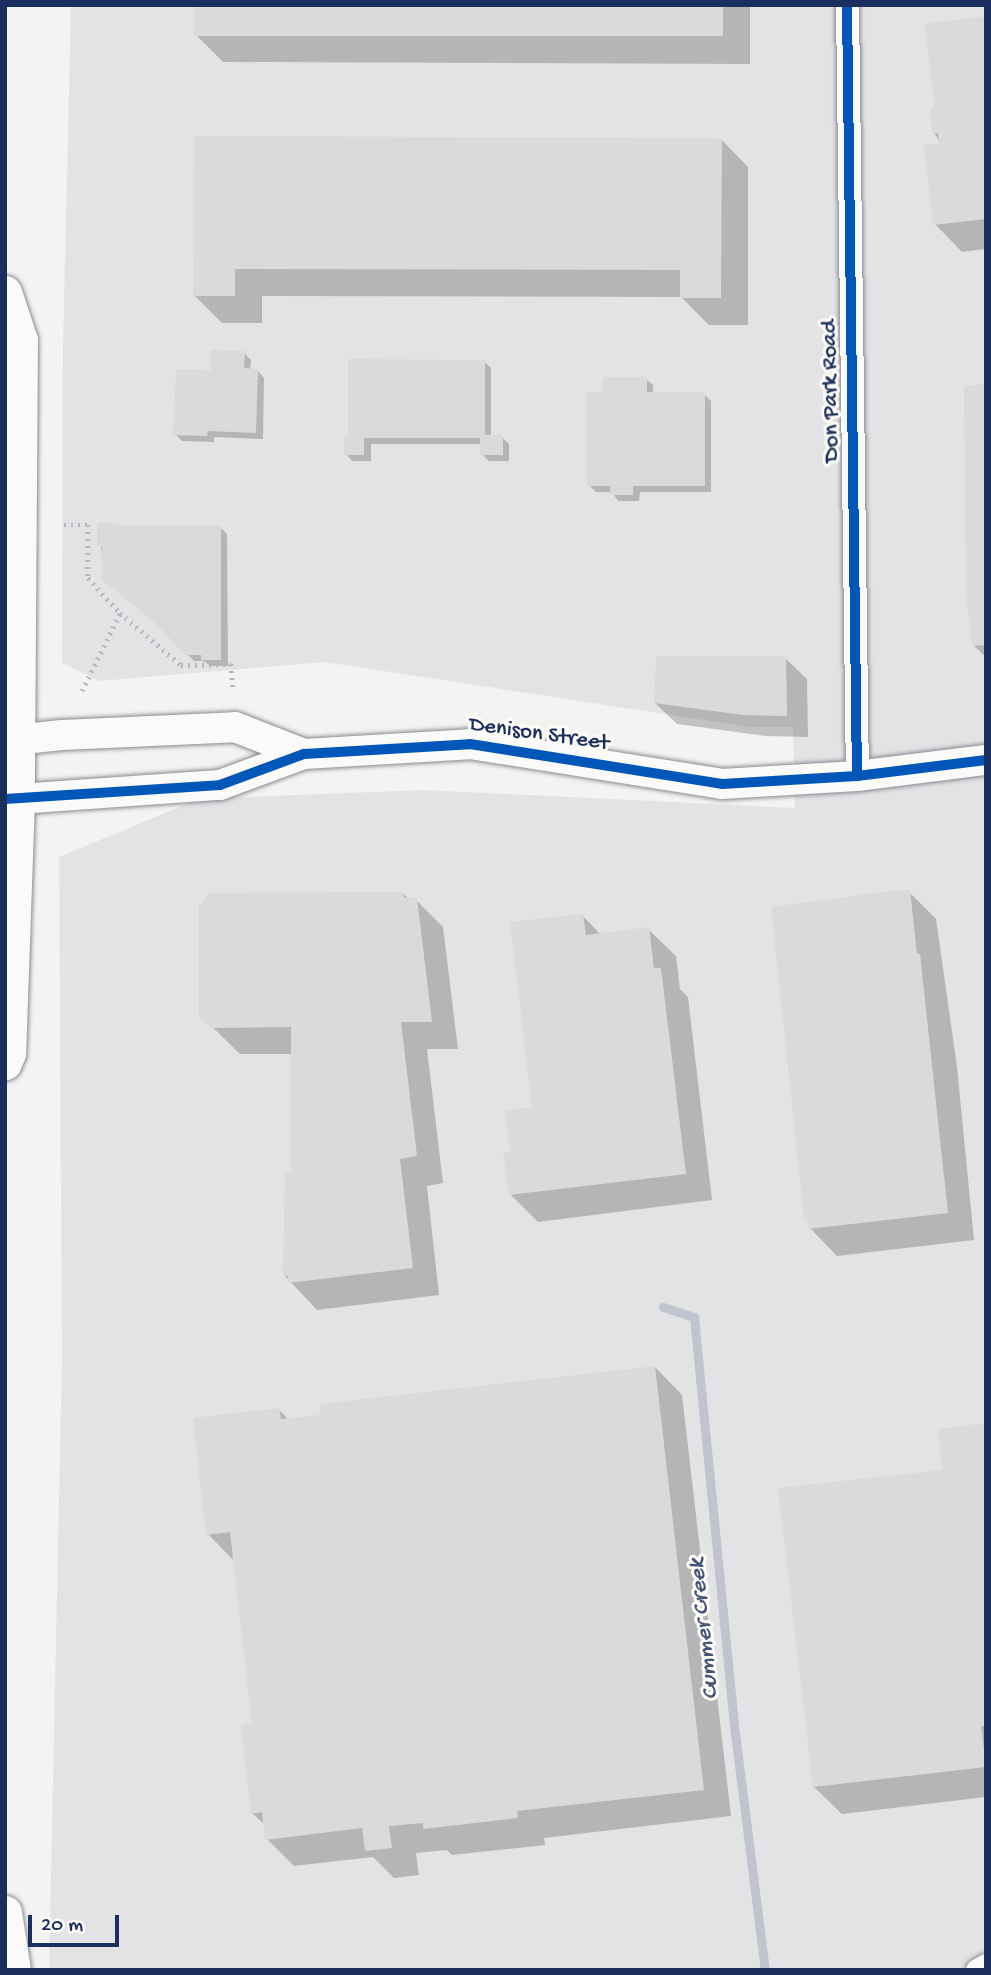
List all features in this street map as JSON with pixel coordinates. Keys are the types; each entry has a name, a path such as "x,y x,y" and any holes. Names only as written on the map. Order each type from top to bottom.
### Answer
{"main road":[{"path":"5,292 21,340 11,799 9,1053 5,1063"},
{"path":"5,1912 14,1970"}],"street":[{"name":"Don Park Road","path":"847,5 857,776"},
{"name":"Denison Street","path":"12,741 235,727 304,754"},
{"name":"Denison Street","path":"11,799 220,785 304,754 470,744 722,784 857,776 986,760"},
{"path":"976,1970 986,1965"}],"path":[{"path":"64,525 88,525 88,579 120,613 181,666 231,664 233,687"},
{"path":"82,691 120,613"}],"shaded area":[{"path":"71,5 986,5 986,1970 49,1970 62,1359 59,857 199,799 423,790 795,808 793,727 749,727 325,662 99,681 62,663 63,349"}],"building":[{"path":"194,5 723,5 723,36 194,36"},
{"path":"986,16 986,219 933,225 924,145 939,144 938,133 932,133 930,109 934,104 925,24"},
{"path":"194,136 722,138 721,298 680,298 680,270 235,269 235,296 193,296"},
{"path":"211,350 245,351 244,368 258,369 256,433 208,431 207,436 173,435 176,369 211,370"},
{"path":"348,359 485,360 485,435 503,435 503,455 480,455 480,438 364,438 364,455 344,455 344,435 348,435"},
{"path":"603,377 647,377 647,392 705,392 705,486 633,486 633,495 610,495 610,486 587,486 587,392 603,392"},
{"path":"986,384 986,645 972,646 966,592 964,386"},
{"path":"97,523 119,523 119,526 221,526 221,660 201,660 201,655 185,655 154,622 102,580 102,546 97,546"},
{"path":"656,656 786,656 787,716 743,715 654,703"},
{"path":"910,890 917,954 920,954 948,1213 808,1229 807,1217 804,1218 771,907"},
{"path":"404,892 404,897 417,898 432,1022 401,1022 417,1156 400,1159 413,1268 288,1283 288,1276 283,1276 285,1172 291,1171 291,1027 211,1028 199,1017 199,905 210,893"},
{"path":"583,914 586,935 649,927 654,968 661,968 686,1174 509,1195 503,1152 510,1152 505,1111 532,1107 510,922"},
{"path":"655,1366 704,1790 517,1811 518,1818 423,1829 423,1823 389,1826 392,1848 365,1851 362,1828 265,1840 262,1812 251,1814 241,1725 252,1724 230,1532 206,1535 193,1418 279,1408 281,1419 320,1415 320,1404"},
{"path":"986,1423 986,1726 981,1726 986,1767 813,1787 778,1488 942,1470 938,1429"}],"waterway":[{"name":"Cummer Creek","path":"663,1307 694,1317 735,1733 765,1970"}],"cycle path":[{"path":"847,5 857,776"},
{"path":"5,799 220,785 304,754 470,744 722,784 857,776 986,760"}]}
